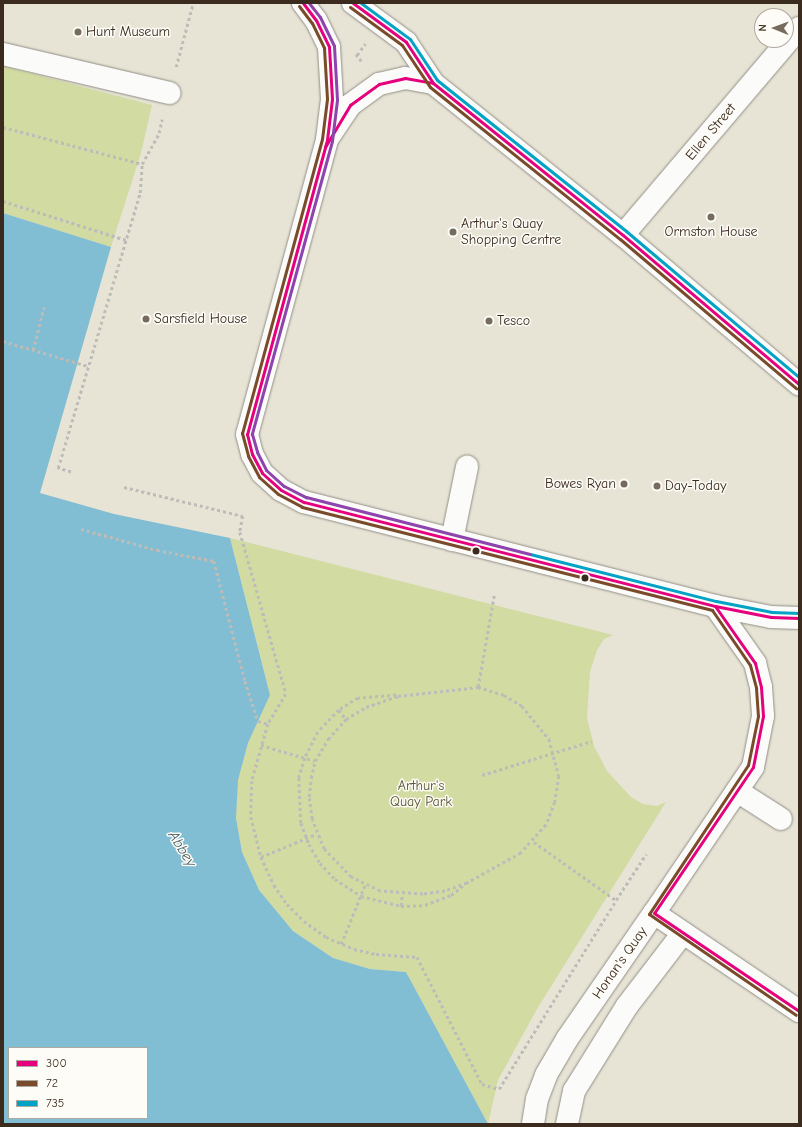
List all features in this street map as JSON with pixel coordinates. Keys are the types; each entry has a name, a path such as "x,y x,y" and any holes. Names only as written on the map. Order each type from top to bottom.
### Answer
{"main road":[{"path":"303,3 316,20 329,47 332,99 327,140 247,434 252,454 262,473 281,490 304,502 715,606 771,617 799,618"},
{"path":"353,3 406,42 433,83 623,235 799,384"},
{"name":"Ellen Street","path":"623,235 799,28"},
{"path":"3,54 169,93"},
{"path":"327,140 350,105 379,84 405,78 433,83"},
{"path":"452,540 467,467"},
{"name":"Honan's Quay","path":"533,1124 537,1100 546,1076 568,1039 753,767 763,716 761,687 755,663 715,606"},
{"path":"737,791 781,819"},
{"path":"654,913 799,1011"},
{"path":"566,1124 574,1091 627,1006 683,932"}],"path":[{"path":"71,472 58,468 140,193 142,164 159,133 193,3"},
{"path":"357,55 368,40"},
{"path":"3,127 142,164"},
{"path":"3,200 126,240"},
{"path":"32,350 44,307"},
{"path":"3,341 88,366"},
{"path":"124,487 243,516 240,532 286,694 268,724 252,781 251,817 261,858 274,885 287,904 304,921 326,938 376,954 417,957 482,1084 499,1088 646,854"},
{"path":"81,529 157,550 214,561 245,681 258,721 268,724"},
{"path":"478,687 494,595"},
{"path":"478,687 504,695 522,706 550,739 554,752 558,776 555,802 546,825 534,842 505,863 467,883 445,891 402,894 365,885 351,877 336,864 316,834 309,797 315,761 328,738 346,719 366,706 398,696 478,687"},
{"path":"398,696 382,694 358,698 339,710 318,732 305,758 299,778 298,801 301,823 306,838 320,863 336,879 361,896 401,906 425,905 451,895 467,883"},
{"path":"339,710 346,719"},
{"path":"482,775 592,740"},
{"path":"261,745 315,761"},
{"path":"261,858 316,834"},
{"path":"534,842 616,900"},
{"path":"341,944 365,885"},
{"path":"401,906 402,894"}],"green space":[{"path":"3,66 152,105 141,153 111,247 3,213"},
{"name":"Arthur's Quay Park","path":"230,538 613,635 604,639 597,650 590,672 587,718 594,746 607,771 631,797 643,804 657,806 666,802 537,1009 498,1080 488,1124 406,972 370,969 333,958 293,931 259,890 242,852 236,818 237,780 248,743 270,695"}],"water":[{"name":"Abbey","path":"3,213 111,247 40,493 114,514 230,538 270,695 248,743 238,780 236,818 242,852 259,890 293,931 333,958 370,969 406,972 488,1124 3,1124"}],"transit line":[{"name":"300","path":"303,3 316,20 329,47 332,99 327,140 247,434 252,454 262,473 281,490 304,502 715,606 771,617 799,618"},
{"path":"309,3 320,17 334,46 337,100 332,141 252,434 257,452 266,470 284,486 306,497 530,554"},
{"name":"300","path":"353,3 406,42 433,83 623,235 799,384"},
{"name":"735","path":"361,3 410,39 437,80 626,231 799,377"},
{"name":"72","path":"299,6 312,23 324,48 327,99 322,139 242,433 248,456 259,477 278,494 302,507 712,610 750,665 756,688 758,716 748,765 649,914 796,1015"},
{"name":"72","path":"350,7 402,45 430,87 620,239 796,388"},
{"name":"300","path":"325,147 350,105 379,84 405,78 433,83"},
{"name":"735","path":"530,554 716,601 772,612 799,613"},
{"name":"300","path":"715,606 755,663 761,687 763,716 753,767 654,913 799,1011"}],"place":[{"name":"Hunt Museum","path":"78,32"},
{"name":"Ormston House","path":"711,217"},
{"name":"Arthur's Quay Shopping Centre","path":"453,232"},
{"name":"Sarsfield House","path":"146,319"},
{"name":"Tesco","path":"489,321"},
{"name":"Bowes Ryan","path":"624,484"},
{"name":"Day-Today","path":"657,486"}]}
